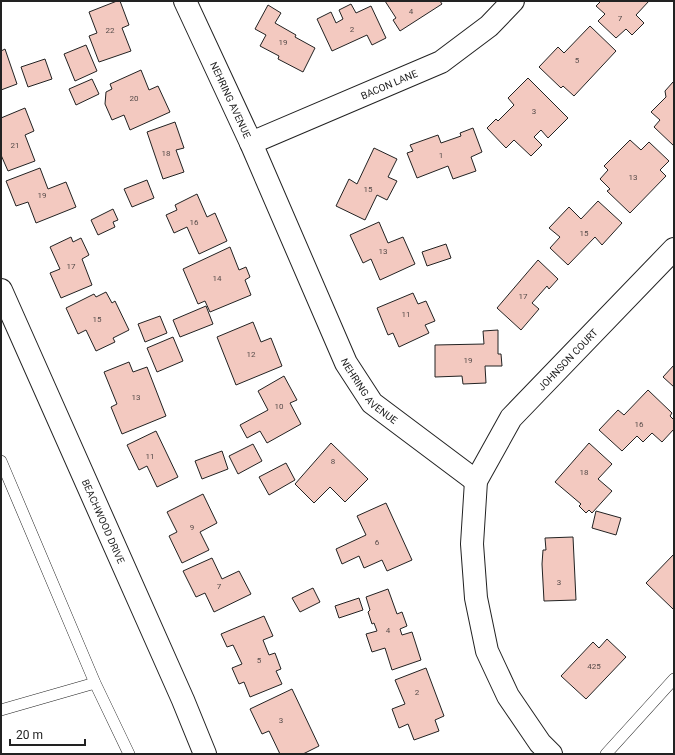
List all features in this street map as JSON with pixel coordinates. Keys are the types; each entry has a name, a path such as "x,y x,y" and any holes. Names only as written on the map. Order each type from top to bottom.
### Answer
{"street":[{"name":"NEHRING AVENUE","path":"185,1 251,143 346,363 372,402 476,481"},
{"name":"BACON LANE","path":"251,143 441,62 489,26 513,1"},
{"name":"JOHNSON COURT","path":"476,481 512,418 674,249"},
{"name":"BEACHWOOD DRIVE","path":"1,290 183,700 205,754"},
{"path":"476,481 472,544 476,598 487,651 508,696 540,743 551,754"}],"lane":[{"path":"1,460 95,683 129,754"},
{"path":"606,754 674,679"},
{"path":"1,710 95,683"}],"building":[{"path":"120,1 129,25 122,28 131,51 99,62 89,36 97,33 89,12"},
{"path":"385,1 440,1 442,4 400,31 393,20 396,18"},
{"path":"601,1 649,1 636,15 644,23 632,35 626,29 616,38 598,21 605,14 596,6"},
{"path":"351,4 356,13 371,6 386,38 372,45 367,35 332,51 317,19 331,12 336,23 343,19 339,10"},
{"path":"268,5 281,13 275,23 296,35 295,37 315,48 303,72 278,59 279,56 260,46 266,35 255,29"},
{"path":"590,26 616,51 574,96 563,86 561,88 539,67 558,47 564,53"},
{"path":"86,45 97,71 75,81 64,54"},
{"path":"5,49 17,84 1,90 1,51"},
{"path":"45,59 52,79 28,87 21,67"},
{"path":"141,70 149,90 158,86 170,112 130,130 124,115 112,120 105,104 106,92 112,89 110,84"},
{"path":"528,78 568,118 548,138 541,130 534,137 542,145 531,156 514,140 506,148 487,128 496,119 498,121 514,105 508,98"},
{"path":"92,79 99,94 76,105 69,89"},
{"path":"673,82 674,146 654,127 660,120 651,112 666,97 665,91"},
{"path":"25,108 34,131 25,135 35,161 8,171 1,155 1,118"},
{"path":"175,122 184,148 176,150 184,172 163,179 147,132"},
{"path":"473,128 482,152 471,157 476,171 453,179 448,166 417,178 407,153 413,151 410,145 438,135 441,143 461,136 460,133"},
{"path":"630,140 641,150 649,142 669,161 660,170 666,176 630,213 607,191 610,189 600,179 608,170 604,166"},
{"path":"374,148 397,159 388,177 397,181 387,200 377,195 365,220 336,206 349,179 357,184"},
{"path":"40,168 48,189 66,182 76,207 36,223 28,202 16,206 6,181"},
{"path":"147,180 154,198 132,207 124,189"},
{"path":"197,194 207,217 215,213 227,241 199,254 187,227 174,233 166,215 177,210 175,205"},
{"path":"598,201 622,223 602,245 595,237 568,265 550,248 560,237 549,228 569,207 581,219"},
{"path":"113,209 118,220 113,222 115,227 98,235 91,220"},
{"path":"379,222 388,243 403,237 415,264 380,280 371,259 363,263 350,235"},
{"path":"71,237 73,242 81,238 89,255 82,259 92,285 61,298 50,273 60,269 50,247"},
{"path":"446,244 451,258 427,266 422,252"},
{"path":"230,247 239,270 246,267 250,277 245,280 251,295 210,312 205,301 198,304 183,269"},
{"path":"538,260 558,279 549,289 547,286 532,303 539,309 521,330 497,308"},
{"path":"106,292 112,303 115,301 129,330 113,338 115,342 96,351 86,330 78,334 66,308 94,294 96,297"},
{"path":"413,293 418,304 426,301 435,321 425,325 429,333 399,347 393,333 388,335 377,308"},
{"path":"206,306 213,324 180,337 173,320"},
{"path":"160,316 167,333 145,342 138,324"},
{"path":"253,322 261,342 271,338 282,366 236,385 217,337"},
{"path":"498,330 498,354 501,354 502,366 485,366 486,383 463,384 462,376 435,377 435,345 484,344 483,331"},
{"path":"173,337 183,361 157,372 147,348"},
{"path":"129,362 133,372 147,367 166,416 122,434 111,407 117,404 104,372"},
{"path":"674,365 674,387 663,377"},
{"path":"284,376 297,400 290,403 301,424 267,443 260,431 247,438 240,425 268,410 258,391"},
{"path":"648,390 672,413 670,416 674,420 674,429 662,442 652,433 643,442 637,436 622,451 599,430 618,410 624,415"},
{"path":"156,431 178,477 157,487 147,466 139,470 127,445"},
{"path":"331,443 368,479 345,502 330,487 314,503 295,484"},
{"path":"589,443 612,464 598,479 612,491 592,513 589,510 586,513 579,506 581,504 555,482"},
{"path":"253,444 262,461 238,474 229,456"},
{"path":"222,451 228,469 202,479 195,461"},
{"path":"286,463 295,480 269,495 259,477"},
{"path":"203,494 217,523 200,532 209,550 182,563 169,536 177,532 167,512"},
{"path":"386,503 412,560 387,571 382,560 364,568 359,556 342,564 336,549 366,535 357,516"},
{"path":"596,511 621,518 616,535 592,528"},
{"path":"573,537 576,600 544,601 542,564 543,550 546,550 545,538"},
{"path":"674,554 674,607 673,609 646,583"},
{"path":"212,558 222,579 239,571 251,594 214,612 205,593 196,597 183,571"},
{"path":"313,588 320,602 300,612 292,598"},
{"path":"388,589 397,614 402,612 407,626 400,629 402,635 412,632 421,660 392,670 385,648 372,652 366,634 377,631 374,623 372,624 368,612 370,610 366,597"},
{"path":"359,598 363,610 339,618 335,606"},
{"path":"264,616 273,636 263,640 269,655 275,653 281,669 276,671 282,684 250,697 244,682 239,684 232,668 242,664 233,645 227,647 221,634"},
{"path":"607,639 626,657 586,699 561,676 593,642 599,648"},
{"path":"426,668 444,716 435,720 439,731 414,740 408,724 399,728 392,709 405,704 395,680"},
{"path":"292,689 319,746 303,754 280,754 269,731 262,734 250,709"}]}
